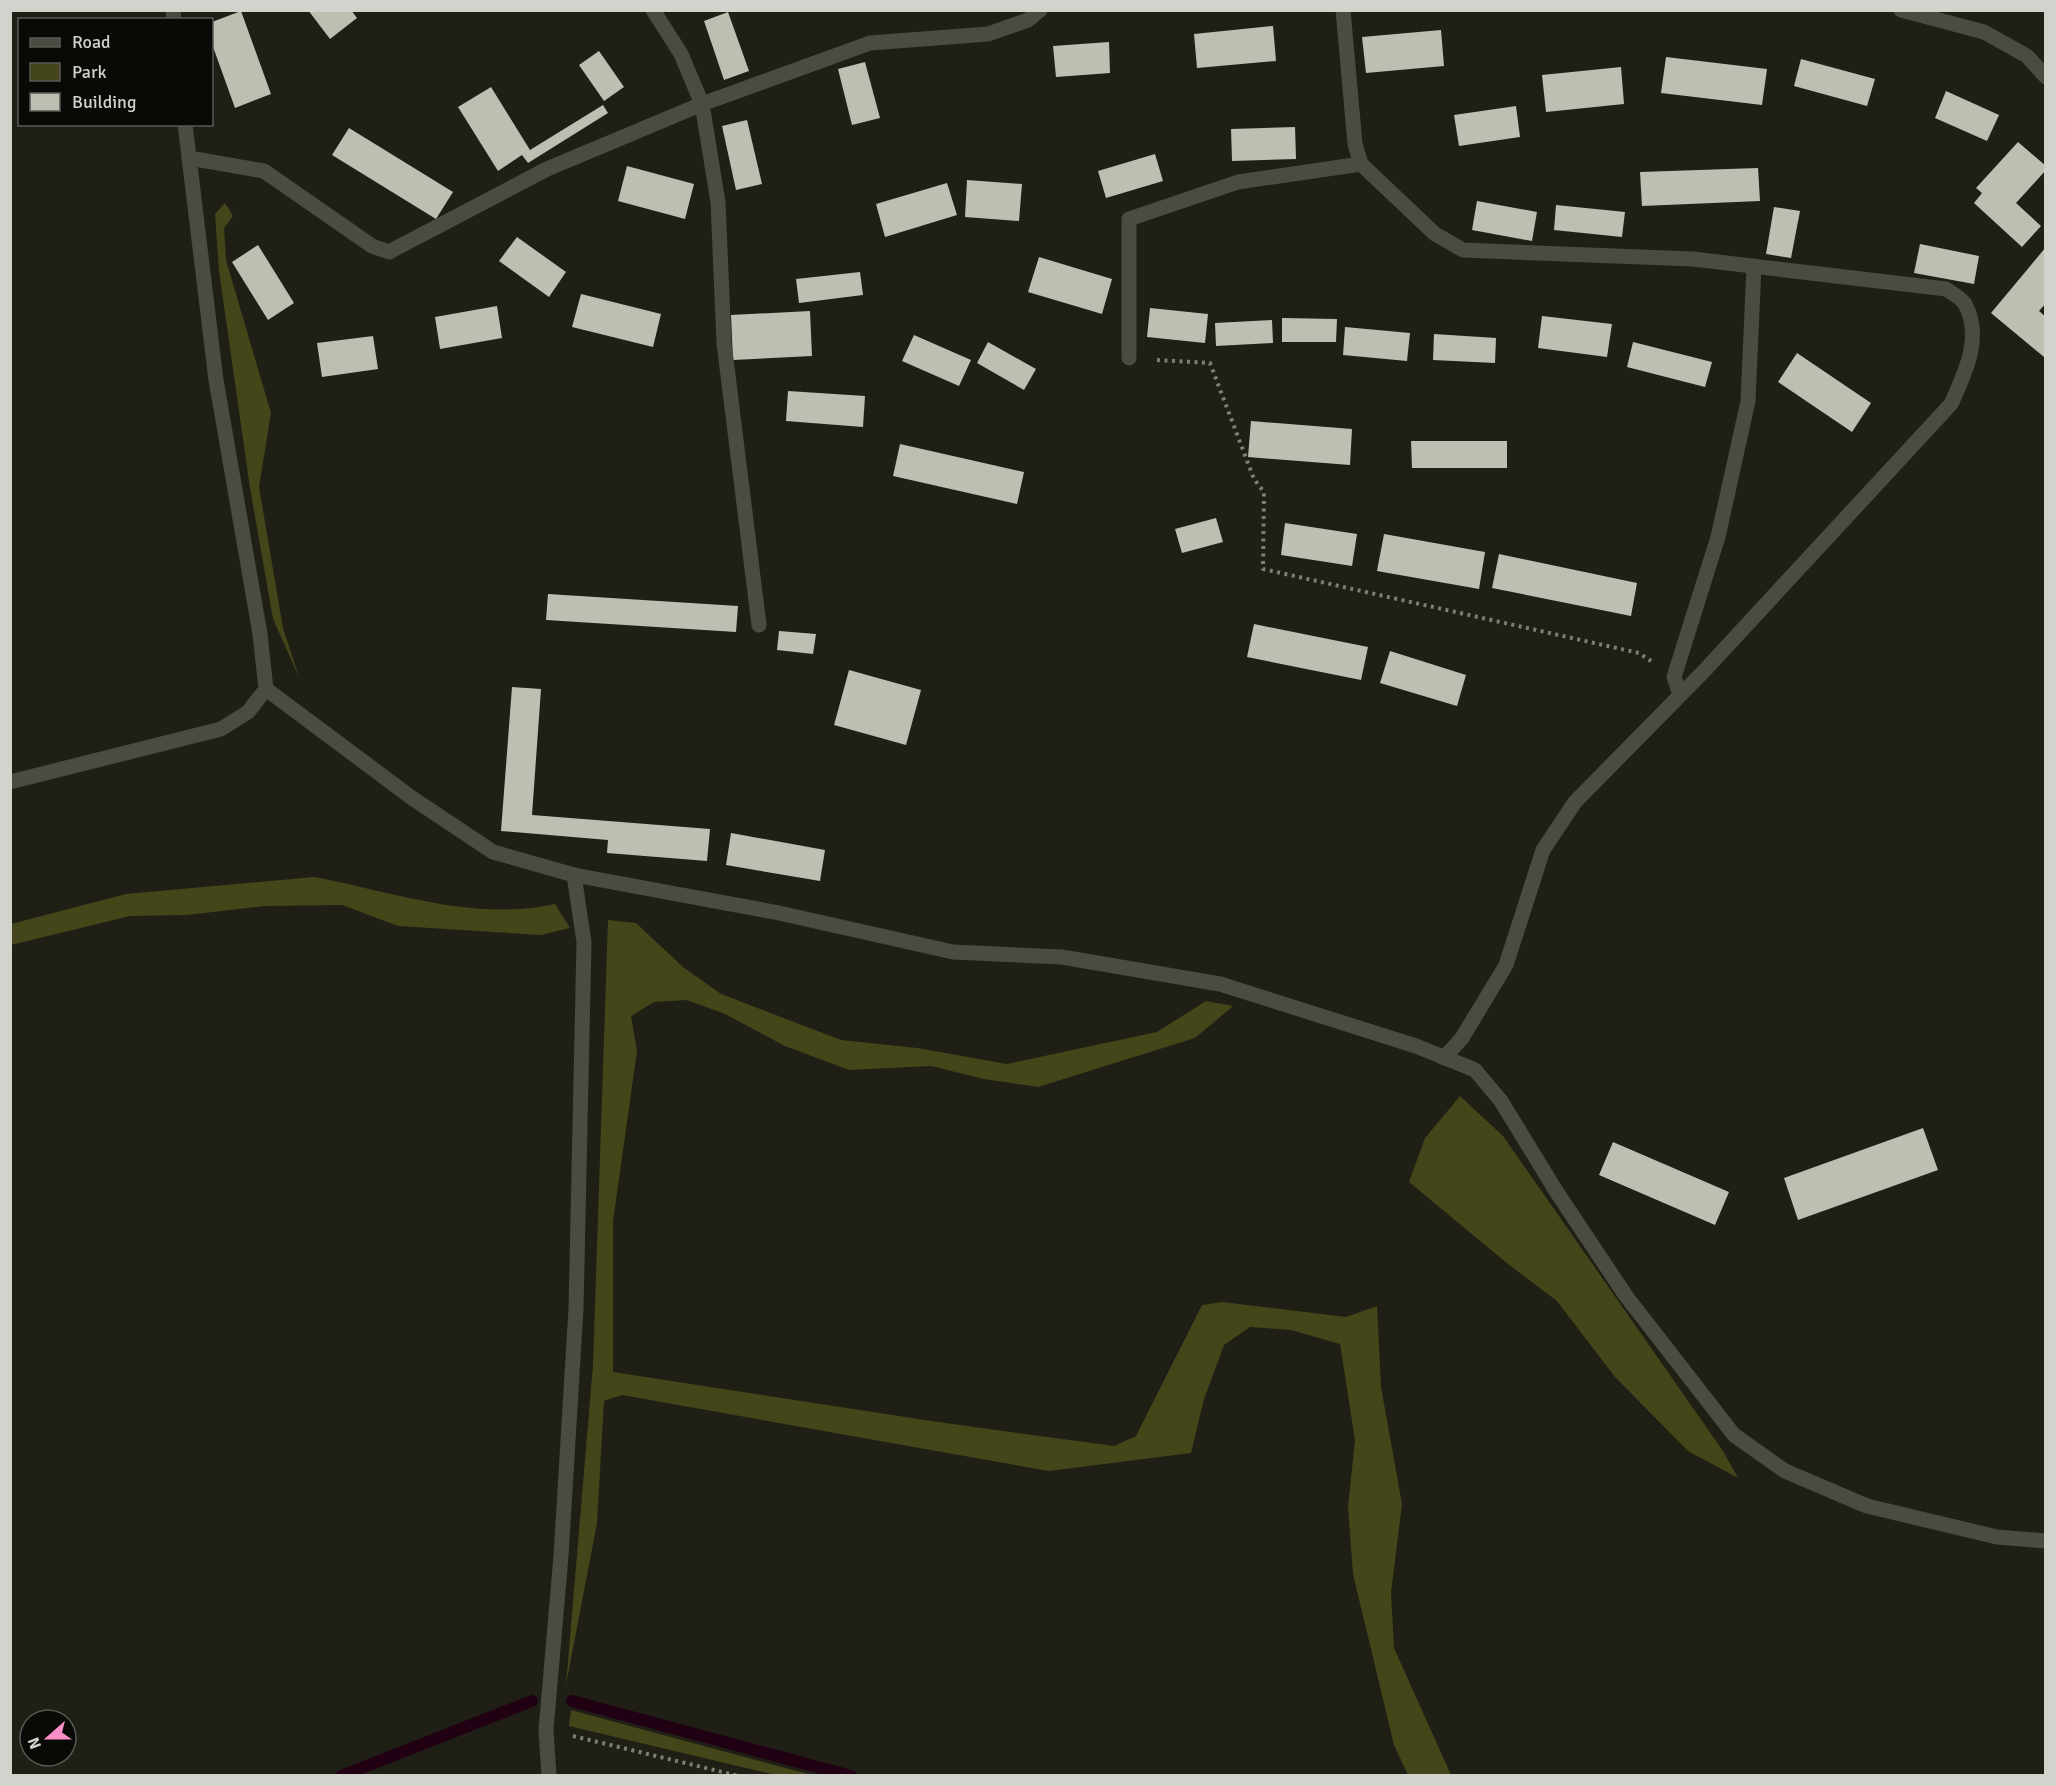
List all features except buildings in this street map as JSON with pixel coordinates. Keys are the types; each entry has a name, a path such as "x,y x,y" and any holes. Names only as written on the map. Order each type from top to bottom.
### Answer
{"street":[{"path":"653,10 681,54 702,104 718,202 724,343 759,625"},
{"path":"189,158 264,171 372,246 389,252 547,169 702,104 870,43 988,34 1028,20 1040,10"},
{"path":"1343,10 1355,144 1361,164 1435,234 1463,250 1693,259 1946,289 1964,302 1972,327 1970,361 1952,404 1680,695 1575,802 1543,850 1506,965 1462,1038 1444,1058"},
{"path":"1901,10 1984,32 2027,56 2046,76"},
{"path":"10,782 221,729 248,712 266,689 260,634 216,380 186,126"},
{"path":"1129,358 1129,219 1238,182 1361,164"},
{"path":"1680,695 1674,677 1718,537 1748,401 1755,266"},
{"path":"266,689 412,798 493,852 574,875 779,913 953,952 1062,957 1220,984 1416,1046 1475,1070 1501,1101 1556,1191 1626,1296 1734,1435 1785,1471 1867,1506 1998,1537 2046,1541"},
{"path":"549,1776 546,1730 561,1556 576,1309 584,942 574,875"}],"path":[{"path":"1129,358 1210,363 1254,479 1264,492 1263,569 1639,653 1674,677"},
{"path":"546,1730 739,1776"}],"green space":[{"path":"225,203 233,216 224,228 226,260 271,413 259,487 283,628 299,677 273,619 250,488 219,271 215,214"},
{"path":"314,877 434,903 464,907 525,909 555,904 570,928 541,935 398,926 342,905 265,906 187,915 130,916 11,945 11,924 126,894"},
{"path":"608,920 636,923 683,967 721,994 841,1040 917,1048 1007,1064 1157,1032 1206,1001 1233,1006 1195,1038 1038,1087 984,1079 931,1066 849,1070 785,1046 725,1014 687,1000 654,1002 631,1016 637,1051 613,1221 613,1372 938,1422 1114,1446 1136,1436 1202,1305 1222,1302 1346,1317 1377,1306 1381,1387 1402,1504 1391,1593 1394,1648 1451,1775 1408,1775 1394,1745 1353,1574 1348,1507 1355,1440 1340,1344 1291,1330 1250,1327 1224,1345 1204,1399 1191,1453 1049,1471 622,1395 604,1401 597,1523 566,1685 593,1365"},
{"path":"1460,1096 1503,1136 1723,1451 1738,1478 1688,1451 1615,1377 1557,1301 1508,1264 1409,1182 1425,1138"},
{"path":"571,1710 813,1775 776,1775 569,1726"}],"waterway":[{"path":"341,1776 532,1701"},
{"path":"572,1701 851,1776"}]}
